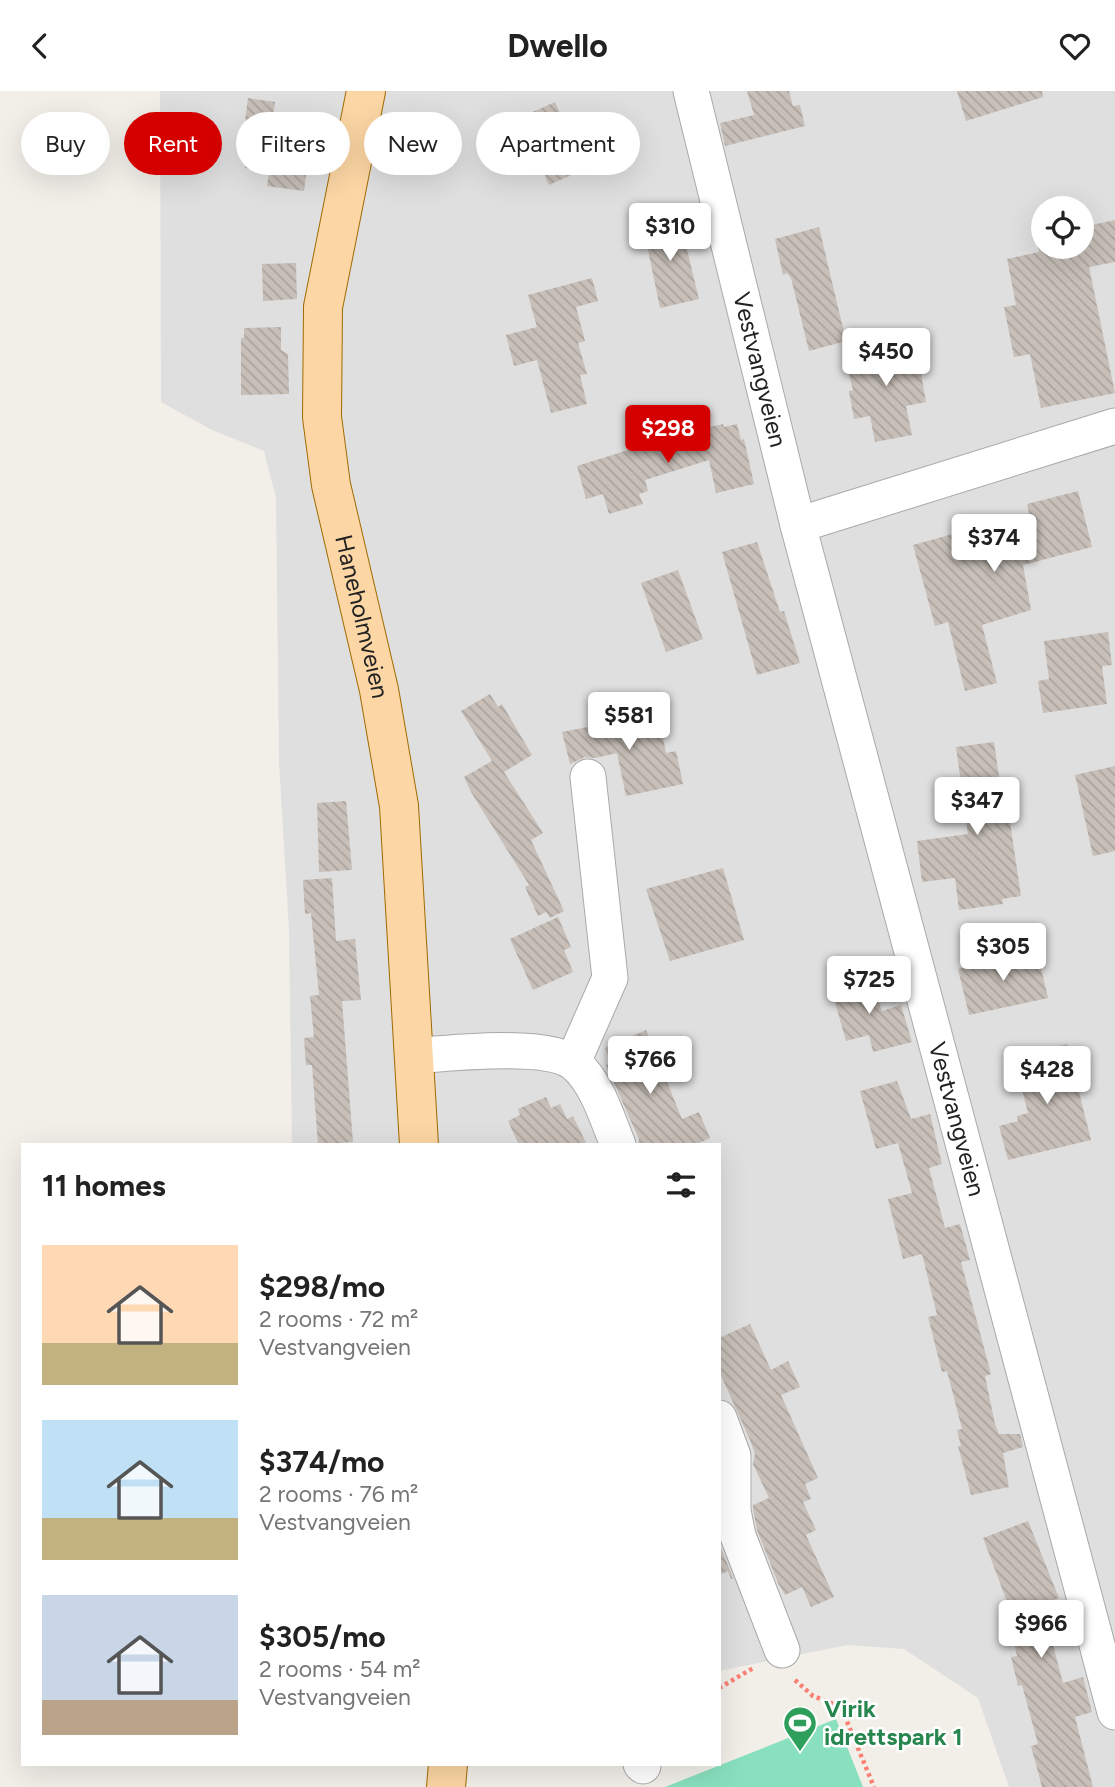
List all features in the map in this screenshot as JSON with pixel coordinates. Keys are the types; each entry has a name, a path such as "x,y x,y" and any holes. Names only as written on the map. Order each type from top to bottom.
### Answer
{"main road":[{"name":"Haneholmveien","path":"366,91 323,307 322,417 331,485 379,690 397,793 419,1143"},
{"path":"446,1787 448,1766"}],"street":[{"name":"Vestvangveien","path":"691,91 798,525 1115,1713"},
{"path":"798,525 1115,426"},
{"path":"573,1062 610,978 588,777"},
{"path":"414,1056 477,1051 554,1053 573,1062 586,1076 601,1103 617,1143"},
{"path":"721,1423 733,1456 726,1496 733,1511 738,1536 782,1650"}],"path":[{"path":"721,1687 782,1650 792,1677 813,1696 841,1707 874,1787"}],"shaded area":[{"path":"160,91 1115,91 1115,1787 1009,1787 978,1698 904,1649 847,1645 721,1671 721,1143 292,1143 289,930 279,763 276,498 264,451 212,430 161,402 160,175 222,175 222,112 160,112"}],"green space":[{"name":"Virik idrettspark 1","path":"836,1719 863,1787 665,1787"}],"building":[{"path":"747,91 789,91 793,106 800,105 805,126 725,146 720,123 754,115"},
{"path":"957,91 1042,91 1043,97 966,121"},
{"path":"248,98 275,102 274,112 246,112"},
{"path":"555,102 559,112 532,112"},
{"path":"268,175 306,175 304,191 267,186"},
{"path":"545,175 572,175 549,185"},
{"path":"679,217 699,299 660,308 643,226"},
{"path":"1115,220 1115,262 1089,267 1115,393 1041,408 1030,354 1014,357 1004,307 1016,305 1007,259 1031,254 1031,259 1094,259 1094,224"},
{"path":"819,227 846,341 809,351 791,278 787,273 783,275 775,239"},
{"path":"296,263 297,299 263,301 262,264"},
{"path":"592,278 598,301 576,307 585,341 578,343 587,374 580,375 587,404 551,413 537,360 514,366 506,335 537,327 528,295"},
{"path":"281,327 281,350 288,354 289,394 241,395 241,338 244,338 244,328"},
{"path":"916,344 926,402 906,406 912,435 875,442 870,416 854,419 849,391 853,390 844,354"},
{"path":"723,424 724,427 737,424 741,440 744,439 754,484 716,493 709,460 645,480 648,491 639,494 643,504 609,514 603,494 586,499 577,466 679,434"},
{"path":"1078,491 1092,547 1023,565 1031,610 982,625 997,683 965,691 948,622 935,626 913,545 1029,513 1027,504"},
{"path":"757,542 780,612 784,611 800,663 757,675 722,552"},
{"path":"678,570 703,639 666,652 641,583"},
{"path":"1108,632 1112,665 1102,666 1107,704 1043,713 1038,681 1049,679 1044,641"},
{"path":"490,694 498,707 502,704 532,755 504,772 543,833 531,840 564,911 550,918 546,912 538,916 525,887 529,885 464,777 492,761 461,711"},
{"path":"658,713 666,753 676,751 683,784 626,796 617,753 595,758 585,757 570,764 562,732"},
{"path":"994,742 1000,783 1004,782 1021,896 1002,899 1003,904 959,910 955,878 922,882 917,841 968,834 956,747"},
{"path":"1115,766 1115,851 1093,856 1075,775"},
{"path":"346,801 352,870 319,872 317,803"},
{"path":"723,868 744,940 670,961 646,889"},
{"path":"332,878 336,941 355,939 361,1000 342,1001 353,1142 318,1143 312,1065 306,1065 304,1038 314,1037 310,996 319,995 311,913 305,914 303,880"},
{"path":"558,917 571,947 564,950 573,972 533,990 510,939"},
{"path":"1037,951 1048,998 969,1015 958,969"},
{"path":"869,977 882,1011 901,1005 912,1042 873,1052 869,1035 846,1041 831,988"},
{"path":"646,1030 682,1119 699,1112 710,1138 699,1143 638,1143 639,1139 606,1065 611,1063 605,1048"},
{"path":"1067,1044 1091,1140 1008,1160 999,1126 1018,1121 1017,1116 1028,1113 1014,1058"},
{"path":"897,1081 911,1119 930,1114 942,1164 929,1168 945,1228 960,1224 970,1260 961,1262 991,1374 985,1376 995,1424 999,1434 1020,1434 1023,1447 1003,1453 1009,1487 971,1495 958,1446 961,1446 957,1430 962,1429 947,1371 942,1372 928,1317 937,1315 922,1254 903,1259 888,1199 912,1193 898,1143 876,1149 860,1091"},
{"path":"546,1097 551,1108 560,1104 567,1119 573,1116 586,1143 518,1143 508,1121 520,1115 518,1109"},
{"path":"750,1324 771,1370 788,1361 800,1387 781,1395 818,1478 805,1484 811,1499 803,1502 816,1530 806,1535 834,1597 811,1607 802,1587 785,1595 757,1530 753,1505 769,1498 753,1464 755,1454 750,1440 721,1375 721,1337"},
{"path":"1028,1521 1059,1598 1042,1604 1063,1683 1083,1677 1092,1712 1075,1717 1093,1787 1042,1787 1031,1746 1038,1744 1022,1685 1018,1686 1011,1657 1017,1656 1013,1638 1020,1636 983,1538"},
{"path":"721,1548 733,1578 731,1579 728,1571 721,1574"}],"place":[{"name":"Virik idrettspark 1","path":"800,1753"}]}
